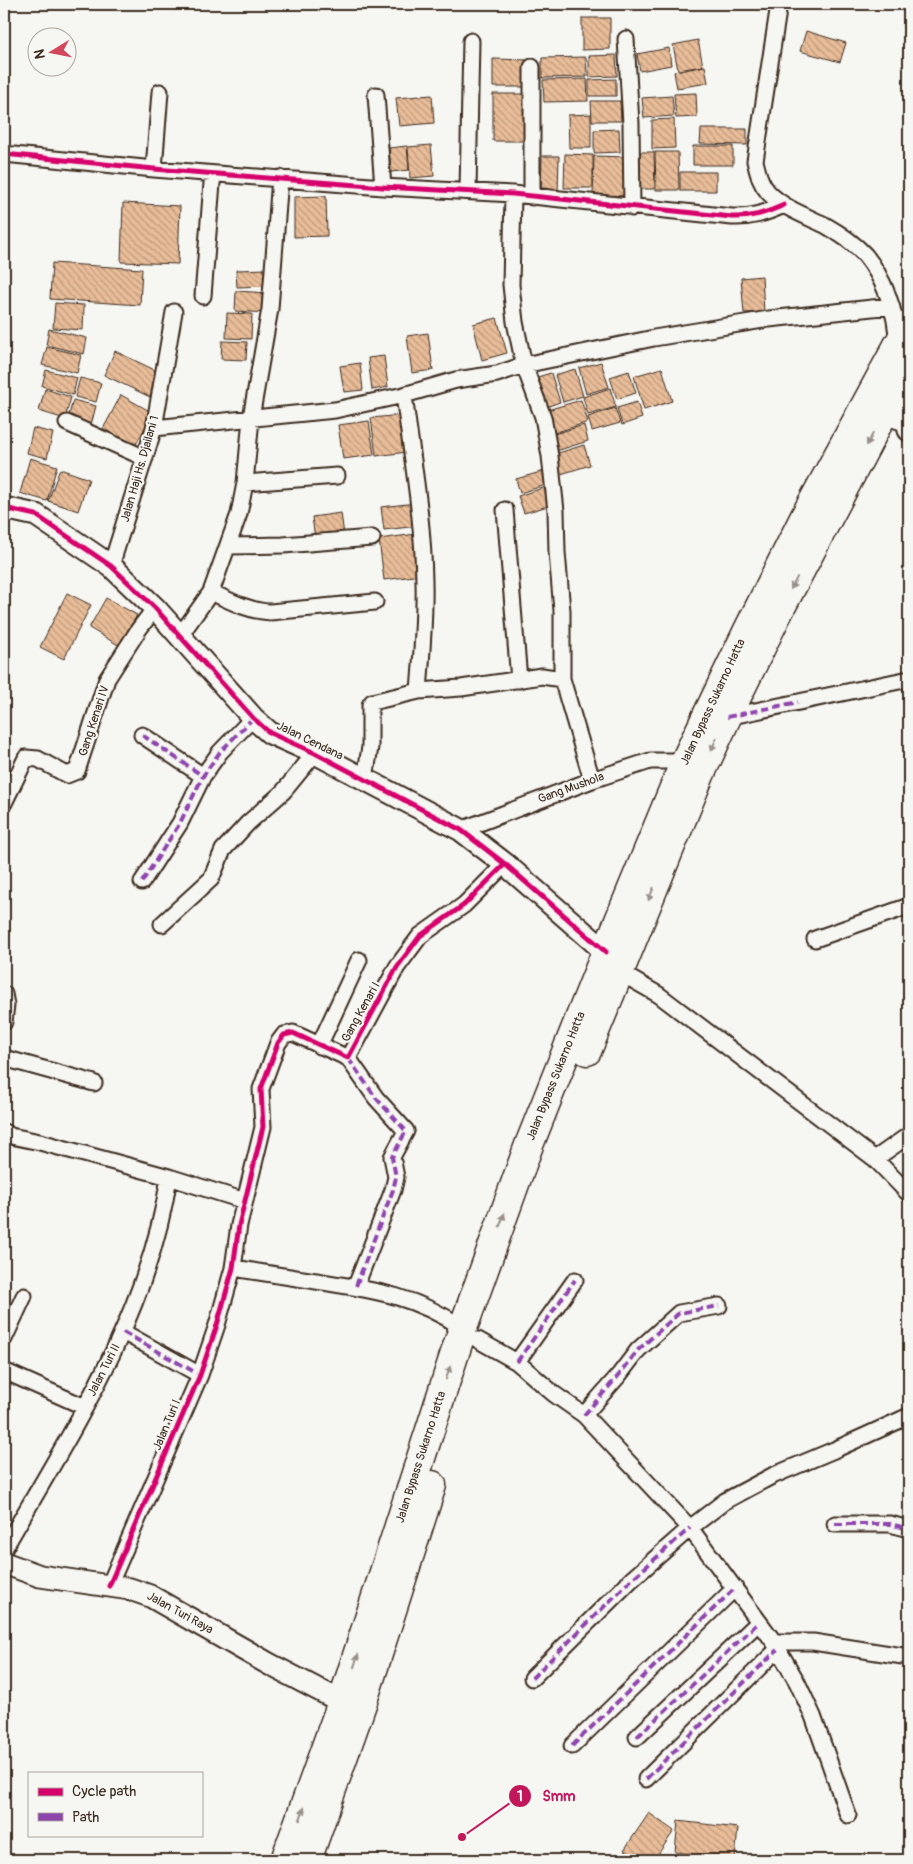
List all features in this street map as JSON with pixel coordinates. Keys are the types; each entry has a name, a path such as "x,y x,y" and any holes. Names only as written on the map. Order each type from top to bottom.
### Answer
{"highway":[{"name":"Jalan Bypass Sukarno Hatta","path":"612,962 781,606 903,421 901,336"},
{"name":"Jalan Bypass Sukarno Hatta","path":"285,1860 471,1334 534,1183 685,761 805,516 901,336"},
{"name":"Jalan Bypass Sukarno Hatta","path":"307,1860 363,1701 471,1334"}],"street":[{"path":"154,428 335,410 404,395 456,380 497,374 524,365 674,335 769,320 901,336 875,270 865,255 851,242 827,227 784,205 769,193 760,181 755,161 780,4"},
{"path":"626,39 631,124 632,208"},
{"path":"468,191 471,41"},
{"path":"532,67 532,197"},
{"path":"154,170 160,92"},
{"path":"376,94 383,187"},
{"path":"4,157 383,187 513,194 632,208 746,218 784,205"},
{"path":"203,296 214,174"},
{"path":"178,637 211,592 239,514 245,482 251,418 270,309 280,178"},
{"path":"513,194 510,250 511,285 515,322 524,365 543,417 550,456 556,511 562,611 562,679 592,780"},
{"name":"Jalan Haji Hs. Djailani 1","path":"111,566 154,428 174,312"},
{"path":"404,395 418,498 424,572 424,620 419,691"},
{"path":"67,423 145,458"},
{"path":"245,482 337,476"},
{"name":"Jalan Cendana","path":"4,508 36,515 111,566 155,608 178,637 253,718 270,733 315,753 460,830 505,864 612,962"},
{"path":"505,510 519,680"},
{"path":"228,546 283,545 372,538"},
{"path":"211,592 249,609 265,612 375,602"},
{"name":"Gang Kenari IV","path":"4,803 26,758 38,759 67,775 77,771 107,679 138,629 155,608"},
{"path":"365,779 370,747 371,703 419,691 461,688 542,676 562,679"},
{"path":"727,717 909,679"},
{"path":"142,882 180,824 203,776 220,752 253,718"},
{"path":"142,735 203,776"},
{"path":"162,924 211,879 223,850 248,823 283,792 315,753"},
{"name":"Gang Mushola","path":"460,830 592,780 650,761 685,761"},
{"name":"Gang Kenari I","path":"232,1268 238,1225 246,1200 263,1127 261,1089 278,1042 284,1035 292,1033 348,1058 397,967 420,936 464,905 505,864"},
{"path":"815,939 909,906"},
{"path":"318,1046 359,960"},
{"path":"612,962 659,995 875,1159 909,1194"},
{"path":"4,994 6,1006 4,1022"},
{"path":"4,1058 94,1082"},
{"path":"348,1058 376,1098 406,1131 392,1155 396,1176 393,1190 356,1286"},
{"path":"4,1132 11,1136 170,1177 246,1200"},
{"path":"875,1159 909,1136"},
{"name":"Jalan Turi II","path":"4,1549 84,1407 123,1332 147,1273 158,1239 170,1177"},
{"path":"232,1268 356,1286 414,1301 447,1317 517,1362 554,1394 584,1415 690,1528 775,1646 797,1682 813,1716 848,1815"},
{"name":"Jalan Turi I","path":"110,1586 200,1375 217,1325 232,1268"},
{"path":"517,1362 575,1280"},
{"path":"4,1339 24,1296"},
{"path":"584,1415 638,1350 679,1312 719,1306"},
{"path":"123,1332 200,1375"},
{"path":"4,1371 84,1407"},
{"path":"532,1678 632,1580 690,1528 725,1501 772,1476 909,1416"},
{"path":"835,1524 890,1524 909,1529"},
{"name":"Jalan Turi Raya","path":"4,1563 40,1576 130,1589 150,1596 269,1664 342,1702"},
{"path":"572,1746 735,1588"},
{"path":"637,1737 759,1622"},
{"path":"646,1780 775,1646 813,1642 909,1657"}],"building":[{"path":"582,18 610,18 610,49 582,50"},
{"path":"806,31 846,43 840,62 800,51"},
{"path":"698,40 703,66 678,70 673,45"},
{"path":"669,48 671,65 640,71 637,54"},
{"path":"616,55 617,76 589,77 589,56"},
{"path":"586,57 587,77 542,78 542,58"},
{"path":"493,59 529,60 529,87 493,87"},
{"path":"705,66 708,83 677,88 674,72"},
{"path":"587,79 588,101 544,102 543,80"},
{"path":"616,79 616,96 589,96 589,80"},
{"path":"696,93 697,117 676,118 674,94"},
{"path":"493,94 526,94 526,141 493,141"},
{"path":"432,95 434,123 399,126 396,98"},
{"path":"672,96 674,116 644,118 642,98"},
{"path":"591,101 620,101 621,121 592,121"},
{"path":"591,114 591,148 569,148 568,115"},
{"path":"674,119 675,148 652,149 652,120"},
{"path":"619,129 620,152 594,153 594,130"},
{"path":"701,129 747,129 747,145 700,144"},
{"path":"431,145 434,176 410,178 408,147"},
{"path":"407,146 409,170 391,172 389,148"},
{"path":"693,146 733,146 733,165 693,165"},
{"path":"633,152 654,152 655,189 633,189"},
{"path":"655,152 678,152 679,190 656,190"},
{"path":"565,154 593,155 593,188 564,188"},
{"path":"542,156 559,156 558,192 541,192"},
{"path":"594,156 627,157 626,196 593,195"},
{"path":"680,172 716,172 716,191 680,191"},
{"path":"326,196 327,236 294,237 294,197"},
{"path":"123,203 180,206 178,264 121,262"},
{"path":"52,263 142,269 140,305 50,299"},
{"path":"269,269 270,286 237,287 236,270"},
{"path":"762,276 764,312 744,313 741,278"},
{"path":"236,291 268,293 267,313 235,311"},
{"path":"55,303 84,305 83,330 53,328"},
{"path":"227,313 252,314 251,339 226,338"},
{"path":"497,318 507,353 482,360 473,324"},
{"path":"49,329 87,338 84,354 46,345"},
{"path":"428,333 433,370 412,373 407,336"},
{"path":"222,341 247,342 246,360 221,359"},
{"path":"47,347 81,355 77,373 42,365"},
{"path":"115,351 163,374 152,398 104,375"},
{"path":"384,356 388,387 372,390 368,358"},
{"path":"601,362 609,387 586,394 579,368"},
{"path":"360,363 363,390 344,392 340,366"},
{"path":"662,368 672,401 644,410 634,376"},
{"path":"575,369 583,396 563,402 555,375"},
{"path":"46,370 77,378 73,395 42,386"},
{"path":"629,371 636,393 617,399 610,377"},
{"path":"551,373 560,402 543,408 534,378"},
{"path":"80,378 101,383 96,402 75,397"},
{"path":"610,388 616,407 588,415 583,397"},
{"path":"45,389 71,397 65,419 39,411"},
{"path":"121,395 153,413 135,446 103,429"},
{"path":"73,400 96,406 91,425 68,419"},
{"path":"581,400 588,422 551,434 544,411"},
{"path":"637,402 642,418 622,425 617,408"},
{"path":"615,408 620,423 592,431 588,417"},
{"path":"402,415 407,452 376,456 371,418"},
{"path":"369,421 374,455 343,459 338,425"},
{"path":"584,425 588,441 556,451 551,435"},
{"path":"33,428 53,433 47,458 27,453"},
{"path":"584,445 590,465 561,474 555,454"},
{"path":"30,458 57,466 47,501 20,493"},
{"path":"60,469 89,479 78,511 48,501"},
{"path":"548,470 552,483 520,493 516,479"},
{"path":"549,486 555,504 524,513 518,496"},
{"path":"416,503 418,526 384,530 381,507"},
{"path":"341,513 344,535 315,539 312,517"},
{"path":"416,534 421,575 384,580 379,539"},
{"path":"67,593 91,605 64,659 40,647"},
{"path":"106,598 137,615 120,646 89,628"},
{"path":"649,1813 674,1831 654,1860 639,1860 624,1850"},
{"path":"678,1821 738,1828 735,1859 675,1852"}],"marked path":[{"path":"727,717 798,702"},
{"path":"142,882 180,823 203,776 220,752 253,718"},
{"path":"142,735 203,776"},
{"path":"348,1058 376,1098 406,1131 392,1157 396,1177 393,1190 356,1286"},
{"path":"517,1362 575,1280"},
{"path":"584,1415 638,1350 679,1313 719,1306"},
{"path":"123,1332 200,1375"},
{"path":"835,1524 890,1524 909,1529"},
{"path":"532,1678 631,1580 690,1528"},
{"path":"572,1746 735,1588"},
{"path":"637,1737 759,1622"},
{"path":"646,1779 777,1650"}],"cycle path":[{"path":"4,154 154,169 383,187 513,194 732,217 746,217 784,205"},
{"path":"4,508 36,515 111,566 155,608 253,718 270,733 315,753 461,830 505,864 606,952"},
{"path":"109,1586 200,1375 217,1325 233,1268 239,1225 263,1127 261,1089 278,1043 284,1035 293,1033 348,1058 397,967 420,936 464,905 505,864"}],"place":[{"name":"Smm","path":"462,1837"}]}
